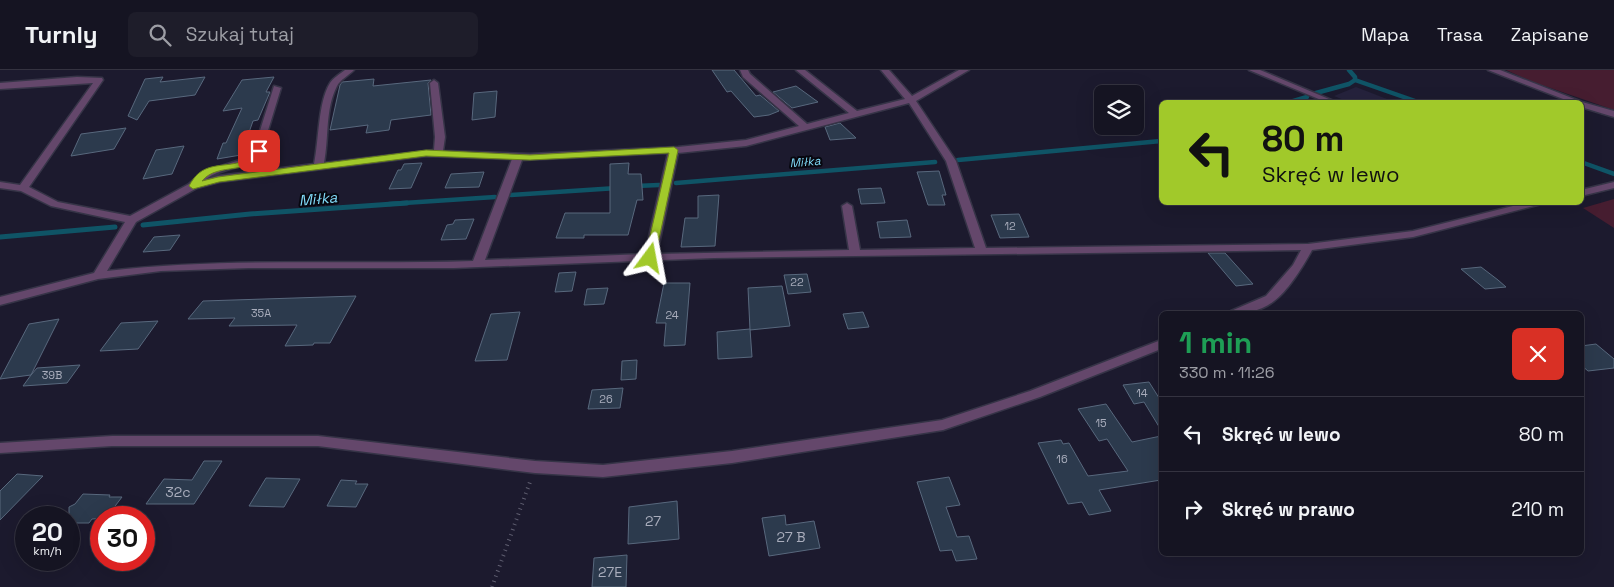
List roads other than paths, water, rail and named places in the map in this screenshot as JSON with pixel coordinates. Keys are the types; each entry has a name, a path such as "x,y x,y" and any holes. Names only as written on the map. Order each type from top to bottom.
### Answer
{"street":[{"path":"318,167 323,143 326,105 334,82 350,70"},
{"path":"744,70 746,75 805,127"},
{"path":"800,70 855,114"},
{"path":"885,70 911,100 951,160 982,252"},
{"path":"98,274 132,220 193,186 218,179 426,153 518,157 674,150 746,143 911,100 965,70"},
{"path":"1253,70 1327,100"},
{"path":"1492,70 1572,100"},
{"path":"0,86 99,80 23,188"},
{"path":"434,83 440,137 438,153"},
{"path":"193,186 202,175 214,170 246,164 256,158 277,88"},
{"path":"1584,104 1614,114"},
{"path":"650,258 674,150"},
{"path":"478,264 518,157"},
{"path":"0,184 23,188 55,204 132,220"},
{"path":"1584,192 1614,185"},
{"path":"0,301 98,274 161,268 249,265 478,264 856,253 1308,248 1413,234 1532,205"},
{"path":"847,206 856,253"},
{"path":"1242,311 1270,299 1298,266 1308,248"},
{"path":"0,448 112,441 318,441 535,467 603,471 732,457 943,425 1035,394 1159,345"}],"waterway":[{"name":"Miłka","path":"1349,70 1355,77 1355,80"},
{"name":"Miłka","path":"1316,93 1349,84 1355,80"},
{"path":"1355,80 1412,100"},
{"name":"Miłka","path":"1297,100 1307,97"},
{"name":"Miłka","path":"958,160 1159,141"},
{"name":"Miłka","path":"676,183 935,162"},
{"path":"1584,163 1614,174"},
{"name":"Miłka","path":"636,186 659,185"},
{"name":"Miłka","path":"511,195 617,188"},
{"name":"Miłka","path":"389,204 495,197"},
{"name":"Miłka","path":"143,225 250,214 407,203"},
{"name":"Miłka","path":"0,237 115,227"}]}
